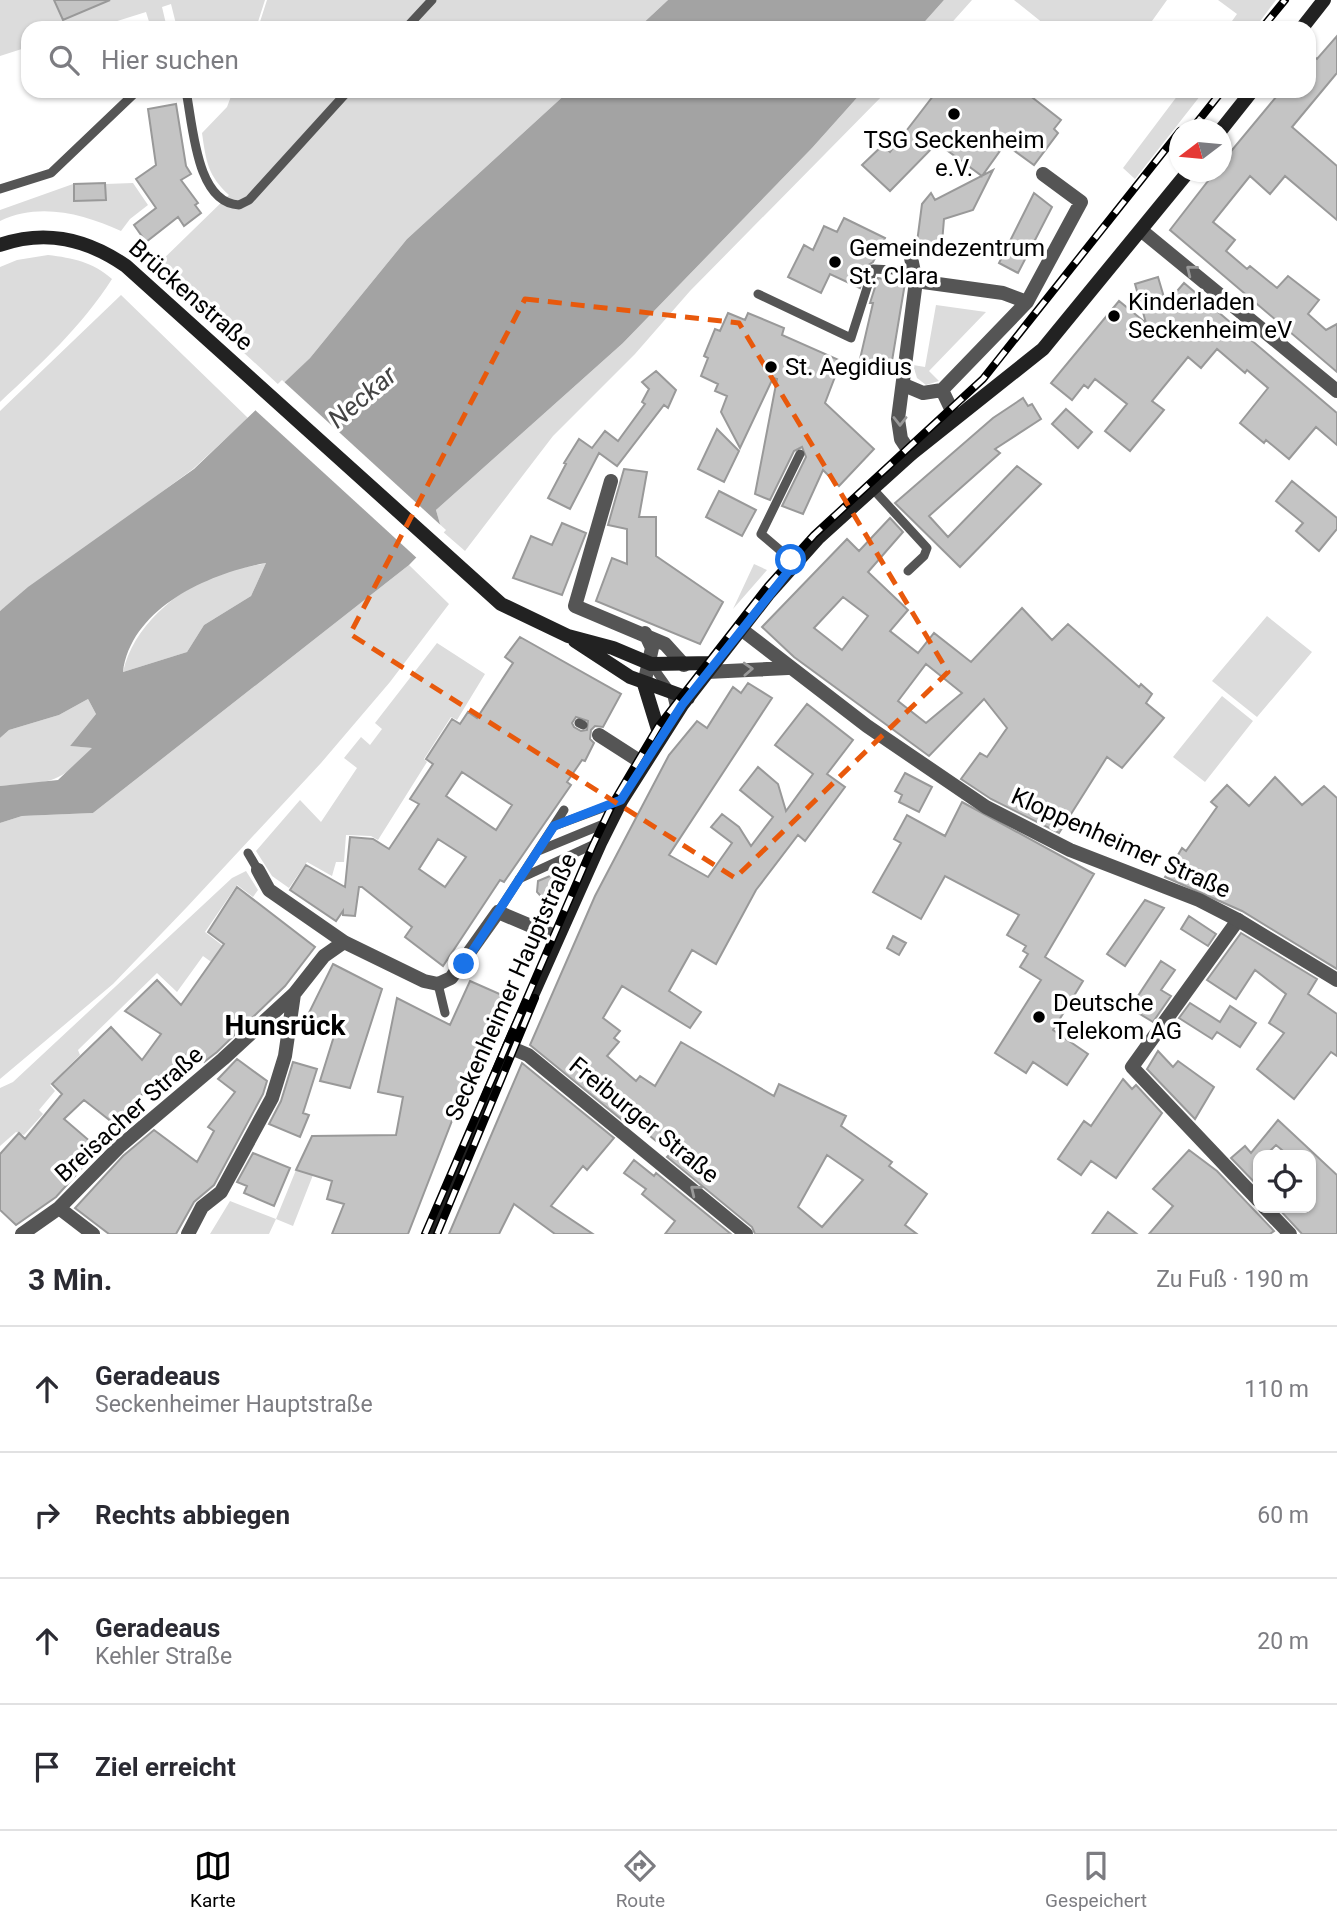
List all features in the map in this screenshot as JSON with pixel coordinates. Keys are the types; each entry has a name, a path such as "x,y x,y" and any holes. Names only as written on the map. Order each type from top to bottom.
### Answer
{"main road":[{"path":"1308,21 1324,0"},
{"path":"1230,119 1247,98"},
{"name":"Seckenheimer Hauptstraße","path":"430,1234 509,1047 601,841 621,800 676,713 795,563 911,454 1043,349 1180,182"},
{"name":"Brückenstraße","path":"0,245 27,237 73,239 100,248 143,280 487,594 568,636"},
{"path":"568,636 612,648 650,664 711,667"},
{"path":"568,636 606,663 644,684 688,698"},
{"path":"644,684 660,736"}],"street":[{"path":"904,385 923,393 942,390 1027,302 1081,202 1043,174"},
{"path":"1142,231 1337,391"},
{"path":"911,454 901,439 898,419 904,385 913,270 1003,293 1027,302"},
{"path":"942,390 955,417"},
{"path":"611,481 575,606 664,643 684,665"},
{"name":"Kloppenheimer Straße","path":"741,629 788,668 986,807 1070,850 1199,900 1238,920 1337,980"},
{"path":"644,684 652,648 645,633"},
{"path":"711,667 788,668"},
{"path":"599,735 644,764"},
{"path":"258,870 269,890 344,942 424,981 438,984 451,978 464,964 498,912 557,937"},
{"path":"1238,920 1132,1067 1253,1195"},
{"name":"Breisacher Straße","path":"22,1234 59,1208 119,1147 223,1059 294,994 324,956 344,942"},
{"path":"188,1234 202,1207 221,1192 272,1098 285,1056 294,994"},
{"name":"Freiburger Straße","path":"509,1047 528,1055 746,1234"},
{"path":"59,1208 93,1234"},
{"path":"1270,1213 1290,1234"}],"lane":[{"path":"412,21 432,0"},
{"path":"0,189 51,173 130,98"},
{"path":"188,98 208,185 219,200 239,205 249,200 342,98"},
{"path":"758,294 851,338 873,269 913,270"},
{"path":"795,563 761,534 800,454"},
{"path":"872,488 927,548 924,556 908,571"},
{"path":"650,664 671,692 676,713"},
{"path":"554,826 621,800"},
{"path":"498,912 564,810"},
{"path":"536,851 611,821"},
{"path":"517,880 601,841"},
{"path":"248,853 258,870"},
{"path":"438,984 445,1013"}],"highlighted area":[{"path":"525,299 739,323 948,672 735,878 350,634"}],"shaded area":[{"path":"0,0 265,0 258,21 175,21 171,4 162,7 165,21 149,21 146,12 117,21 21,21 21,49 0,56"},
{"path":"267,0 668,0 646,21 260,21"},
{"path":"944,0 972,0 953,21 925,21"},
{"path":"1014,0 1167,0 1152,21 1040,21"},
{"path":"1218,0 1276,0 1260,21 1232,21 1237,14"},
{"path":"230,98 561,98 407,239 310,358 281,387 153,269 229,195 216,181 209,167 202,133 227,107"},
{"path":"857,98 880,98 690,291 635,354 553,436 465,551 442,531 436,510 623,343 812,148"},
{"path":"1176,98 1199,98 1182,119 1169,119 1169,136 1135,179 1123,168"},
{"path":"133,183 148,205 130,219 121,231 61,212 30,212 0,221 0,210 73,184 74,201 106,200 105,184"},
{"path":"48,255 98,268 112,279 74,329 0,402 0,267 17,260"},
{"path":"121,295 248,418 193,469 0,611 0,411"},
{"path":"936,305 986,312 929,371 939,381 926,385 917,378 913,365 925,367"},
{"path":"266,563 251,596 204,625 187,652 123,672 136,640 146,626 158,612 186,590 218,574"},
{"path":"754,564 767,570 733,609"},
{"path":"409,565 449,604 390,682 321,763 113,984 0,1079 0,823 22,816 93,813"},
{"path":"1267,616 1312,652 1257,717 1212,681"},
{"path":"437,643 485,674 457,720 451,717 424,759 427,762 378,840 371,836 346,835 344,862 336,862 332,876 307,862 289,888 272,876 256,851 300,800 321,822 357,768 344,758 361,737 370,745 382,729 375,723"},
{"path":"1222,696 1253,721 1205,782 1173,757"},
{"path":"88,699 96,714 70,746 93,748 80,761 52,780 0,786 0,738 9,730 59,715"},
{"path":"246,871 258,890 253,897 237,885 205,932 227,949 221,969 203,956 177,992 157,973 78,1050 80,1055 50,1085 55,1091 39,1110 43,1114 24,1135 16,1132 0,1146 0,1088 13,1082 232,878"},
{"path":"296,1170 313,1175 293,1226 276,1219"},
{"path":"230,1201 276,1219 269,1234 210,1234"}],"water":[{"path":"668,0 944,0 925,21 646,21"},
{"name":"Neckar","path":"561,98 857,98 812,148 623,343 436,510 442,531 409,565 93,813 22,816 0,823 0,786 58,780 92,748 70,746 96,714 88,699 59,715 9,730 0,738 0,611 28,587 194,469 310,358 407,239","holes":["266,563 251,596 204,625 187,652 123,672 129,649 141,629 176,597 221,575"]}],"pier":[{"path":"282,380 446,530 419,560 253,408"}],"building":[{"path":"54,0 110,0 63,20"},
{"path":"1337,36 1337,73 1292,127 1337,166 1337,220 1285,176 1270,194 1250,176 1213,222 1235,240 1226,251 1247,269 1250,266 1277,288 1288,276 1319,300 1308,314 1326,330 1337,324 1337,372 1170,230 1207,182 1232,182 1232,150 1275,98 1316,98 1316,58"},
{"path":"932,98 1033,98 1061,120 1054,129 1058,133 1034,165 1005,144 982,176 937,143 890,191 862,165 883,145 890,152"},
{"path":"176,104 186,166 191,174 181,180 198,203 195,205 201,213 184,226 178,217 146,242 134,225 156,208 136,179 156,165 148,109"},
{"path":"993,170 973,210 944,219 941,255 916,250 922,204 931,193 935,200"},
{"path":"105,183 106,200 74,201 74,184"},
{"path":"1034,193 1052,207 1018,273 999,263"},
{"name":"Gemeindezentrum St. Clara","path":"844,218 885,238 873,262 867,266 860,288 830,274 821,293 788,277 804,245 813,250 824,226 837,232"},
{"path":"1158,277 1166,304 1184,283 1337,413 1337,445 1316,427 1289,459 1266,440 1264,443 1240,423 1268,388 1217,349 1201,368 1188,357 1152,401 1164,410 1130,451 1105,431 1127,404 1095,379 1088,388 1084,385 1072,400 1051,383 1119,301 1146,323 1135,284"},
{"path":"878,278 905,283 891,367 860,359 873,303 870,303"},
{"path":"728,313 745,320 748,313 784,328 782,335 841,361 825,403 874,449 839,486 823,470 803,514 782,506 806,457 802,447 794,451 770,500 755,494 777,379 773,378 740,448 721,412 727,396 715,391 718,384 701,376 708,358 704,356 715,329 720,331"},
{"path":"656,371 676,390 668,408 664,405 617,466 599,453 570,509 548,498 566,464 564,463 579,439 592,448 605,431 618,441 645,404 642,402 649,389 642,382"},
{"path":"1023,398 1028,406 1032,404 1041,419 995,449 1000,453 929,516 948,537 1017,466 1041,484 960,567 895,503 993,418"},
{"path":"1066,409 1092,432 1078,448 1052,424"},
{"path":"717,429 739,451 724,482 698,469"},
{"path":"624,469 647,472 639,517 656,517 656,556 723,602 700,644 596,601 612,558 627,564 627,529 608,525"},
{"path":"1292,481 1337,518 1337,529 1319,551 1296,531 1303,523 1276,501"},
{"path":"719,491 756,510 742,536 706,517"},
{"path":"890,518 903,532 868,572 908,610 890,631 918,653 934,633 971,662 1022,608 1052,640 1068,624 1139,687 1141,684 1152,694 1146,703 1164,718 1122,768 1107,757 1059,833 991,799 961,779 980,753 987,757 1007,728 984,699 929,756 794,657 762,627 847,539 859,551","holes":["843,597 868,616 842,650 814,628","926,664 962,693 926,723 898,701"]},
{"path":"562,523 586,533 562,595 513,578 531,536 552,545"},
{"path":"520,637 621,694 603,727 595,726 591,730 590,739 594,743 585,761 582,760 567,782 571,785 504,882 500,880 443,966 405,937 412,927 362,887 359,887 355,916 343,915 343,911 336,921 290,890 306,865 345,887 350,837 373,839 389,849 419,804 410,799 433,764 426,759 452,719 460,724 468,712 477,718 513,663 505,657","holes":["576,717 588,721 587,730 581,731 574,727 572,723","462,772 512,805 496,830 446,796","438,839 466,857 445,887 419,869"]},
{"path":"748,683 772,698 669,855 708,877 732,843 711,827 722,814 739,827 751,846 773,817 740,790 758,767 778,784 786,811 813,774 775,745 807,704 853,740 827,774 845,787 805,841 798,835 756,890 716,964 692,950 669,991 701,1012 690,1028 622,986 603,1018 620,1031 614,1038 619,1042 607,1056 636,1081 640,1076 655,1086 681,1042 774,1096 779,1084 846,1116 841,1126 892,1162 889,1166 927,1194 905,1225 917,1234 755,1234 752,1227 667,1157 671,1153 630,1120 627,1124 530,1045 595,896 669,755 697,721 707,728 733,687 741,693","holes":["827,1155 863,1180 822,1227 798,1207"]},
{"path":"905,773 932,787 919,812 899,802 902,795 895,791"},
{"path":"1275,777 1302,805 1324,786 1337,798 1337,969 1242,911 1165,877 1182,848 1186,851 1217,807 1211,802 1227,785 1249,806"},
{"path":"962,802 1094,874 1045,957 1083,981 1053,1030 1088,1054 1067,1085 1033,1062 1026,1073 995,1053 1041,980 1020,967 1028,954 1023,951 1026,946 1007,935 1019,915 945,876 921,919 873,892 901,843 894,839 907,815 945,836"},
{"path":"562,871 554,897 546,902 537,892 538,881"},
{"path":"237,887 315,947 285,986 217,1052 204,1062 188,1052 161,1090 152,1082 117,1126 84,1100 64,1119 99,1149 56,1197 16,1225 0,1210 0,1154 19,1133 25,1139 62,1094 52,1084 111,1027 142,1060 161,1034 125,1011 157,980 181,1005 224,944 208,932"},
{"path":"1145,900 1164,908 1125,966 1107,954"},
{"path":"1189,916 1216,934 1208,946 1181,929"},
{"path":"1241,933 1317,979 1308,994 1337,1014 1337,1056 1331,1052 1294,1099 1257,1069 1284,1033 1269,1023 1286,994 1255,970 1236,999 1207,980"},
{"path":"893,936 906,943 899,955 887,948"},
{"path":"1161,961 1175,970 1161,990 1171,996 1153,1022 1130,1008"},
{"path":"333,964 382,989 350,1088 320,1081 334,1036 304,1023"},
{"path":"470,981 513,1000 497,1033 488,1028 408,1234 332,1234 344,1204 327,1199 332,1181 296,1170 312,1136 396,1135 403,1097 378,1092 397,998 450,1025"},
{"path":"1190,1003 1220,1022 1230,1006 1256,1023 1240,1047 1217,1032 1212,1039 1179,1018"},
{"path":"1158,1051 1173,1067 1178,1061 1214,1087 1195,1119 1147,1069"},
{"path":"237,1059 267,1081 263,1094 214,1185 194,1202 176,1234 109,1234 75,1208 123,1156 154,1130 197,1162 214,1131 208,1127 235,1092 218,1079"},
{"path":"293,1062 317,1069 303,1113 309,1115 300,1137 269,1124 281,1101"},
{"path":"522,1063 614,1138 587,1170 583,1166 551,1206 593,1234 555,1234 514,1204 499,1234 449,1234"},
{"path":"1123,1079 1132,1089 1136,1085 1162,1113 1116,1178 1091,1161 1081,1175 1058,1159 1084,1121 1091,1126"},
{"path":"1278,1120 1310,1150 1282,1150 1276,1145 1271,1150 1253,1150"},
{"path":"1245,1146 1251,1153 1253,1151 1253,1181 1231,1158"},
{"path":"1189,1150 1217,1171 1253,1209 1253,1213 1257,1213 1274,1231 1270,1234 1149,1234 1173,1206 1153,1189"},
{"path":"253,1153 290,1168 274,1206 244,1193 247,1186 237,1182"},
{"path":"1316,1155 1337,1175 1337,1234 1302,1234 1283,1213 1316,1213"},
{"path":"634,1160 654,1176 656,1173 731,1234 665,1234 675,1221 642,1194 646,1189 624,1173"},
{"path":"1108,1212 1137,1234 1092,1234"}],"railway":[{"path":"1268,21 1285,0"},
{"path":"1200,119 1216,98"},
{"path":"425,1234 593,845 613,803 658,727 768,586 814,535 983,379 1169,145"},
{"path":"437,1234 535,998"}],"place":[{"name":"TSG Seckenheim e.V.","path":"954,114"},
{"name":"Gemeindezentrum St. Clara","path":"835,262"},
{"name":"Kinderladen Seckenheim eV","path":"1114,316"},
{"name":"St. Aegidius","path":"771,367"},
{"name":"Deutsche Telekom AG","path":"1039,1017"}],"district":[{"name":"Hunsrück","path":"285,1025"}],"route":[{"path":"464,964 554,826 621,800 676,713 795,563 791,560"}]}
